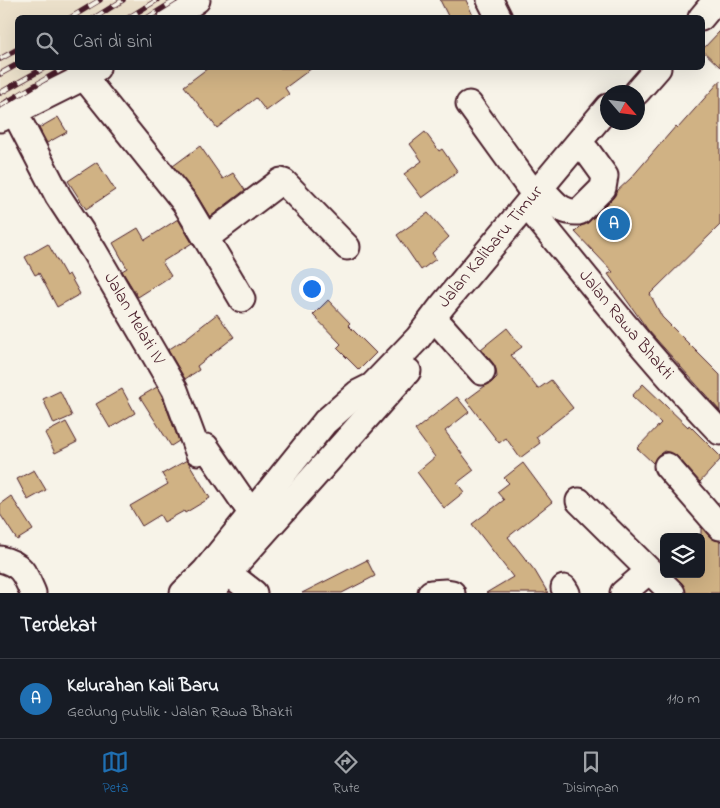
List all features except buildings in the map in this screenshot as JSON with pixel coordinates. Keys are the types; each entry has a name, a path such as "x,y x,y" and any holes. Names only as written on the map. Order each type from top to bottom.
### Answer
{"street":[{"path":"175,15 197,0"},
{"path":"490,0 497,15"},
{"path":"684,15 697,0"},
{"path":"704,15 716,0"},
{"path":"625,85 638,70"},
{"path":"643,85 656,70"},
{"path":"7,115 90,72 185,203 242,298"},
{"path":"469,104 539,202 557,206 568,213 579,212 603,188 604,176 587,151"},
{"name":"Jalan Melati IV","path":"7,115 94,251 175,390 198,452 206,447 258,523"},
{"name":"Jalan Kalibaru Timur","path":"183,593 214,579 258,523 378,392 442,327 515,240 539,202 600,117"},
{"name":"Jalan Kalibaru Timur","path":"378,392 442,306 604,130"},
{"path":"206,238 281,181 347,247"},
{"name":"Jalan Rawa Bhakti","path":"539,202 629,331 720,432"},
{"path":"442,327 482,372"},
{"path":"667,466 720,527"},
{"path":"579,501 672,593"},
{"path":"0,559 18,566 26,577 33,593"},
{"path":"623,593 649,571"},
{"path":"214,579 254,593"},
{"path":"431,593 452,593"}],"shaded area":[{"path":"0,0 187,0 161,15 15,15 15,70 72,70 0,113"}],"railway":[{"path":"75,15 100,0"},
{"path":"99,15 123,0"},
{"path":"133,15 157,0"},
{"path":"152,15 176,0"},
{"path":"0,59 15,51"},
{"path":"0,74 15,66"},
{"path":"0,93 40,70"},
{"path":"0,106 61,70"}],"place":[{"name":"Kelurahan Kali Baru","path":"614,224"}]}
